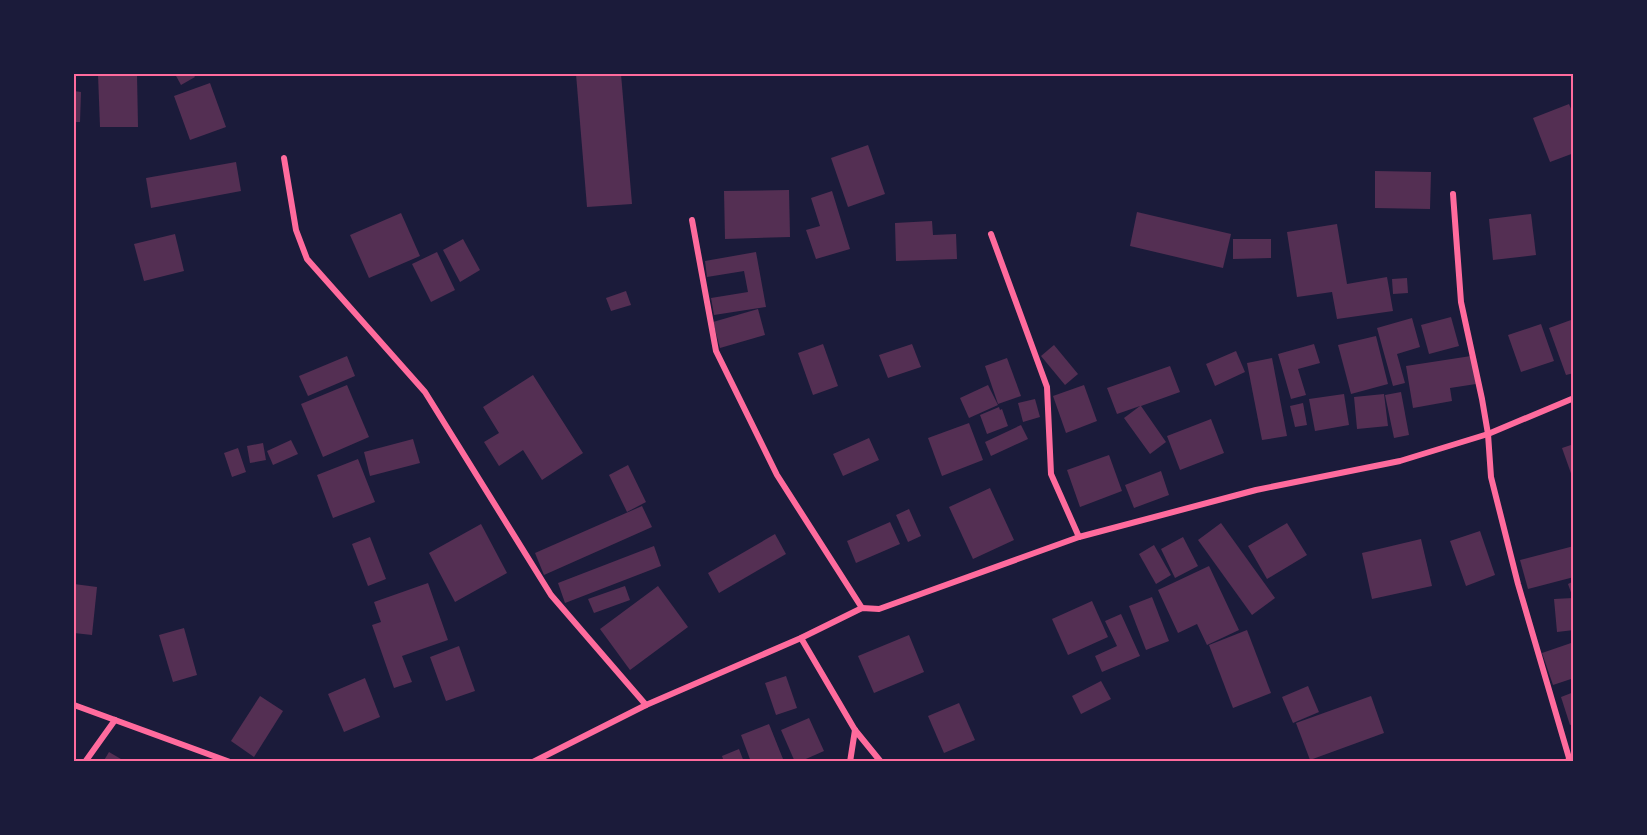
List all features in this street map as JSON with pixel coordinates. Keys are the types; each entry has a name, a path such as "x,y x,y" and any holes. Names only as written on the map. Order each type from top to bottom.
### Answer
{"street":[{"path":"284,158 296,230 308,259 425,392 551,595 646,705"},
{"path":"1453,194 1461,302 1482,399 1488,434 1491,477 1518,584 1569,758 1568,762"},
{"path":"692,220 716,351 777,475 862,608"},
{"path":"991,234 1047,387 1051,474 1079,537"},
{"path":"533,762 646,705 801,638 862,608 879,609 1079,537 1256,490 1400,462 1488,434 1574,398"},
{"path":"801,638 855,730 880,762"},
{"path":"74,705 230,762"},
{"path":"86,762 115,720"},
{"path":"850,762 855,730"}],"building":[{"path":"98,74 137,74 138,127 100,127"},
{"path":"175,74 193,74 195,77 181,85"},
{"path":"576,74 621,74 632,204 587,207"},
{"path":"210,83 226,127 190,140 174,96"},
{"path":"74,91 81,92 80,122 74,122"},
{"path":"1569,104 1574,116 1574,153 1550,162 1533,118"},
{"path":"868,145 885,194 848,207 831,158"},
{"path":"236,162 241,191 151,208 146,178"},
{"path":"1375,171 1431,172 1430,209 1375,208"},
{"path":"789,190 790,237 725,239 724,191"},
{"path":"832,191 850,249 816,259 806,230 820,226 811,198"},
{"path":"1137,212 1231,234 1223,268 1130,246"},
{"path":"401,213 420,256 369,278 350,235"},
{"path":"1531,214 1536,255 1493,260 1489,219"},
{"path":"932,221 933,235 956,234 957,259 896,261 895,223"},
{"path":"1337,224 1347,284 1387,277 1393,311 1337,319 1332,292 1297,297 1287,232"},
{"path":"175,234 184,271 144,281 134,244"},
{"path":"463,239 480,270 460,282 443,250"},
{"path":"1233,239 1271,239 1271,258 1233,259"},
{"path":"437,252 455,290 431,302 412,264"},
{"path":"756,252 766,307 714,315 711,298 748,292 744,271 707,277 705,261"},
{"path":"1407,278 1408,293 1393,294 1392,279"},
{"path":"626,291 631,305 611,311 606,298"},
{"path":"758,309 765,335 720,348 713,322"},
{"path":"1451,317 1459,346 1429,354 1421,325"},
{"path":"1412,318 1420,347 1397,354 1405,383 1393,386 1377,328"},
{"path":"1571,320 1574,326 1574,373 1566,375 1549,328"},
{"path":"1541,324 1554,361 1521,372 1508,335"},
{"path":"1376,336 1388,384 1351,394 1338,345"},
{"path":"823,344 838,386 813,395 798,353"},
{"path":"912,344 921,367 888,378 879,355"},
{"path":"1314,344 1320,363 1298,369 1306,395 1291,399 1278,354"},
{"path":"1054,345 1078,374 1065,385 1041,356"},
{"path":"1236,351 1245,372 1215,386 1206,364"},
{"path":"347,356 355,376 308,396 299,376"},
{"path":"1471,356 1476,384 1450,388 1452,401 1413,408 1406,366"},
{"path":"1007,358 1021,396 998,404 985,366"},
{"path":"1272,358 1287,436 1262,440 1247,363"},
{"path":"1170,366 1180,392 1141,406 1166,442 1150,454 1124,418 1140,406 1117,414 1107,388"},
{"path":"533,375 583,453 542,480 523,450 499,466 484,442 499,433 483,407"},
{"path":"347,385 369,437 323,457 301,404"},
{"path":"988,385 998,405 969,418 960,398"},
{"path":"1084,385 1097,421 1066,433 1053,396"},
{"path":"1401,392 1409,435 1394,438 1385,395"},
{"path":"1344,394 1349,425 1315,431 1309,399"},
{"path":"1384,394 1388,426 1357,429 1354,397"},
{"path":"1035,399 1040,417 1023,422 1018,403"},
{"path":"1303,403 1307,425 1295,427 1290,406"},
{"path":"999,407 1000,410 1002,409 1008,426 987,434 980,415"},
{"path":"1211,419 1224,453 1180,470 1167,436"},
{"path":"969,423 983,460 942,476 928,438"},
{"path":"1021,425 1028,439 991,456 985,442"},
{"path":"869,438 879,460 843,476 833,454"},
{"path":"413,439 420,463 370,476 364,452"},
{"path":"291,440 298,454 273,465 267,451"},
{"path":"263,443 266,460 250,463 247,446"},
{"path":"1574,444 1574,479 1573,479 1562,448"},
{"path":"238,448 246,472 232,477 224,453"},
{"path":"1109,455 1122,491 1080,507 1067,470"},
{"path":"358,459 375,502 333,518 317,475"},
{"path":"628,465 646,502 627,512 609,475"},
{"path":"1161,471 1169,495 1134,508 1125,485"},
{"path":"990,488 1014,540 973,559 949,507"},
{"path":"642,506 652,527 544,575 535,553"},
{"path":"909,509 921,536 908,542 896,515"},
{"path":"890,522 900,544 856,563 847,541"},
{"path":"1221,523 1275,598 1252,615 1198,540"},
{"path":"1287,523 1307,555 1267,579 1248,546"},
{"path":"481,524 507,573 455,602 429,553"},
{"path":"1480,531 1495,575 1466,586 1450,541"},
{"path":"775,534 786,554 719,593 708,573"},
{"path":"370,537 386,579 368,586 352,544"},
{"path":"1183,537 1198,566 1175,578 1161,549"},
{"path":"1421,539 1432,586 1372,599 1362,553"},
{"path":"1154,545 1171,575 1156,584 1139,554"},
{"path":"654,546 661,566 565,603 558,583"},
{"path":"1574,546 1574,577 1528,589 1520,560"},
{"path":"1209,566 1239,630 1207,645 1197,624 1178,633 1158,590"},
{"path":"1574,581 1574,630 1557,632 1554,599 1573,598 1568,584"},
{"path":"428,583 448,640 402,656 412,682 394,688 372,625 381,622 374,602"},
{"path":"74,584 97,587 92,635 74,633"},
{"path":"625,586 630,600 594,613 588,599"},
{"path":"658,586 688,627 630,670 600,629"},
{"path":"1152,597 1169,641 1146,650 1129,606"},
{"path":"1092,601 1108,637 1068,655 1052,619"},
{"path":"1121,614 1140,656 1102,672 1095,656 1117,646 1105,621"},
{"path":"184,628 197,675 173,682 159,635"},
{"path":"1247,630 1271,693 1233,708 1209,645"},
{"path":"909,635 924,672 874,693 858,656"},
{"path":"1574,642 1574,678 1553,685 1542,653"},
{"path":"459,646 475,691 446,701 430,657"},
{"path":"786,676 797,708 776,715 765,683"},
{"path":"365,678 380,717 344,732 328,694"},
{"path":"1101,681 1111,699 1081,714 1072,696"},
{"path":"1308,686 1319,712 1293,723 1282,697"},
{"path":"1574,692 1574,724 1570,725 1561,697"},
{"path":"260,696 283,711 254,757 231,741"},
{"path":"1371,696 1384,733 1310,760 1296,723"},
{"path":"959,703 975,740 944,753 928,716"},
{"path":"809,718 824,751 795,762 781,730"},
{"path":"769,724 783,759 776,762 751,762 741,735"},
{"path":"739,749 744,762 724,762 722,756"},
{"path":"109,752 126,762 103,762"}]}
